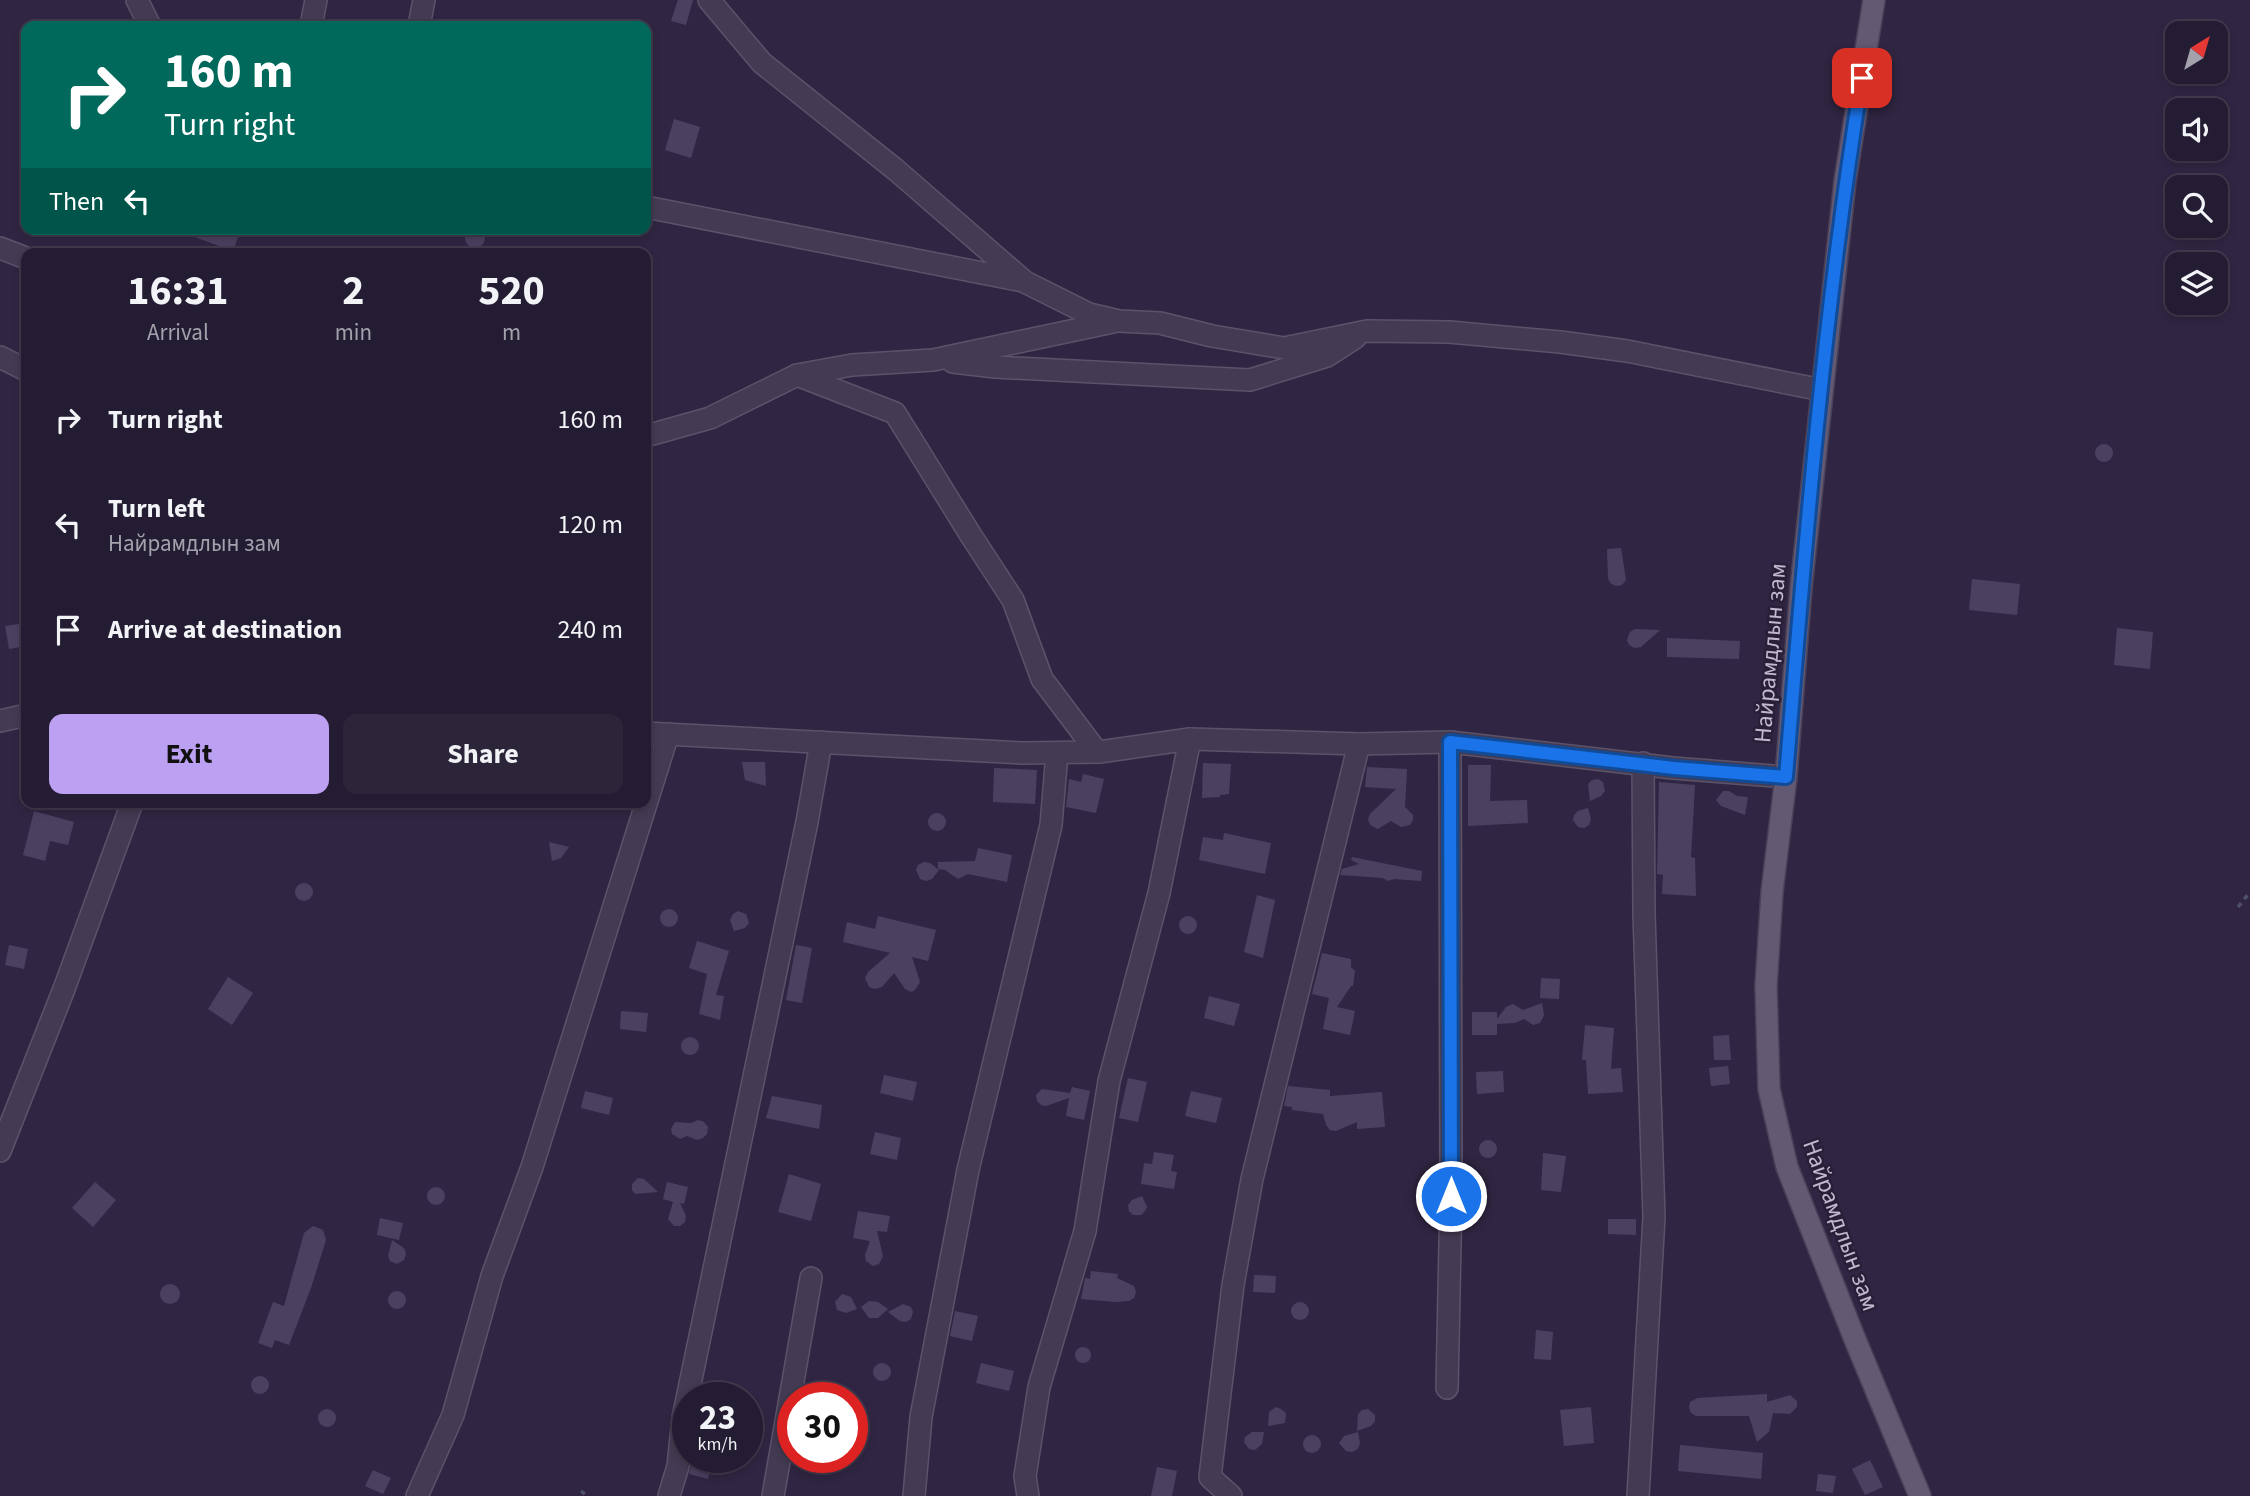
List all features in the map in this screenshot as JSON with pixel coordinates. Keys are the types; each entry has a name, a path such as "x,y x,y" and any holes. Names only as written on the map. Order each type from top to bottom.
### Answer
{"main road":[{"name":"Найрамдлын зам","path":"1874,0 1845,181 1801,588 1786,777 1772,892 1766,986 1769,1089 1787,1167 1920,1496"}],"street":[{"path":"137,0 148,21"},
{"path":"312,21 316,0"},
{"path":"420,21 424,0"},
{"path":"709,0 762,63 896,170 1025,282 1089,314 1119,321 1160,323 1212,336 1284,348 1367,331 1449,332 1560,342 1627,351 1822,390"},
{"path":"651,207 1025,282"},
{"path":"0,248 21,256"},
{"path":"651,435 710,418 797,375 852,365 933,360 1119,321"},
{"path":"933,360 995,367 1250,380 1327,356 1367,331"},
{"path":"0,357 21,368"},
{"path":"797,375 895,413 1013,600 1042,679 1097,752"},
{"path":"0,721 21,716"},
{"path":"651,733 1057,752 1097,752 1190,739 1359,744 1450,742 1674,768 1786,777"},
{"path":"651,788 668,734"},
{"path":"1028,1496 1025,1476 1039,1387 1085,1231 1109,1081 1159,894 1190,739"},
{"path":"669,1496 678,1466 683,1418 807,822 821,742"},
{"path":"1447,1388 1451,1196 1450,742"},
{"path":"1231,1496 1210,1477 1233,1285 1252,1179 1359,744"},
{"path":"914,1496 921,1417 968,1170 1051,825 1057,752"},
{"path":"1638,1496 1654,1217 1643,914 1643,763"},
{"path":"0,1151 64,989 130,808"},
{"path":"417,1496 453,1415 492,1276 532,1167 645,808"},
{"path":"773,1496 811,1278"}],"path":[{"path":"2238,907 2250,892"},
{"path":"581,1491 587,1496"}],"building":[{"path":"678,0 693,0 686,25 671,21"},
{"path":"674,119 700,127 691,158 665,150"},
{"path":"189,235 239,235 234,248 225,248"},
{"path":"466,235 484,235 484,242 479,247 471,247 466,242"},
{"path":"2104,444 2112,449 2113,453 2108,461 2104,462 2096,457 2095,453 2100,445"},
{"path":"1621,548 1626,580 1622,585 1616,586 1610,583 1608,578 1607,549"},
{"path":"1972,579 2020,584 2017,615 1969,610"},
{"path":"21,624 21,647 9,649 5,626"},
{"path":"2117,628 2153,632 2150,669 2114,665"},
{"path":"1635,629 1660,630 1641,647 1635,648 1629,645 1627,640 1630,632"},
{"path":"1667,638 1740,641 1739,659 1667,657"},
{"path":"742,762 765,762 766,786 745,780"},
{"path":"1203,763 1231,764 1229,794 1202,798"},
{"path":"1468,765 1491,765 1490,801 1527,800 1528,823 1468,826"},
{"path":"1367,767 1407,769 1405,807 1413,815 1410,825 1401,827 1391,821 1378,829 1370,825 1370,814 1396,789 1365,787"},
{"path":"994,768 1037,770 1035,804 993,802"},
{"path":"1083,774 1104,779 1096,813 1066,807 1069,779 1081,782"},
{"path":"1598,779 1603,782 1605,791 1590,801 1588,784"},
{"path":"1659,782 1695,785 1691,857 1695,858 1696,896 1662,894 1663,875 1657,874"},
{"path":"1723,791 1748,797 1745,815 1721,806 1716,800"},
{"path":"1588,808 1591,819 1589,825 1578,827 1573,820 1574,815"},
{"path":"34,811 74,822 68,845 50,841 45,861 23,855"},
{"path":"937,813 943,816 946,822 943,828 937,831 931,828 928,822 931,816"},
{"path":"1224,833 1271,843 1265,874 1199,860 1203,837 1223,840"},
{"path":"549,842 569,847 561,858 552,861"},
{"path":"978,848 1012,855 1007,882 968,874 958,879 945,870 938,869 938,862 975,861"},
{"path":"1352,857 1422,871 1421,881 1388,881 1383,878 1340,875 1342,869 1359,864 1351,860"},
{"path":"924,862 939,870 932,879 926,881 920,879 916,870 918,865"},
{"path":"300,883 308,883 313,892 311,899 300,901 295,896 295,888"},
{"path":"1257,895 1275,900 1263,958 1244,952"},
{"path":"669,909 675,912 678,918 675,924 669,927 663,924 660,918 663,912"},
{"path":"738,911 746,914 749,923 745,928 734,931 730,920"},
{"path":"878,916 936,930 928,961 912,957 920,982 911,992 905,989 894,973 882,987 869,987 865,978 868,972 890,953 843,942 847,922 875,929"},
{"path":"1188,916 1196,921 1197,925 1192,933 1188,934 1180,929 1179,925 1184,917"},
{"path":"697,941 729,951 716,995 724,996 720,1020 699,1014 707,974 689,968"},
{"path":"9,945 28,949 24,969 5,965"},
{"path":"796,945 812,948 802,1003 786,1000"},
{"path":"1322,953 1351,959 1351,967 1355,971 1353,986 1337,1007 1355,1011 1350,1035 1323,1029 1329,998 1312,994"},
{"path":"228,977 253,993 232,1025 208,1009"},
{"path":"1541,978 1560,979 1559,999 1540,998"},
{"path":"1209,996 1240,1004 1234,1026 1204,1018"},
{"path":"1542,1003 1544,1015 1540,1023 1533,1025 1524,1019 1515,1023 1497,1024 1497,1035 1472,1035 1472,1012 1497,1012 1497,1019 1506,1007 1513,1004 1523,1010"},
{"path":"621,1011 648,1013 646,1032 620,1029"},
{"path":"1585,1025 1614,1028 1611,1069 1621,1068 1623,1092 1588,1094 1586,1060 1582,1060"},
{"path":"1729,1035 1731,1060 1714,1060 1713,1036"},
{"path":"686,1037 694,1037 699,1046 697,1053 686,1055 681,1050 681,1042"},
{"path":"1728,1066 1730,1084 1711,1086 1709,1068"},
{"path":"1503,1071 1504,1092 1477,1094 1476,1072"},
{"path":"884,1075 917,1082 913,1101 880,1093"},
{"path":"1128,1078 1147,1082 1138,1122 1119,1118"},
{"path":"1288,1086 1330,1090 1330,1096 1382,1092 1385,1127 1357,1129 1357,1122 1336,1131 1330,1130 1323,1114 1292,1110 1292,1107 1284,1106"},
{"path":"1072,1087 1090,1091 1084,1120 1066,1116 1069,1098 1046,1106 1037,1101 1036,1095 1042,1089 1070,1093"},
{"path":"585,1091 613,1098 609,1115 581,1108"},
{"path":"1191,1091 1222,1098 1216,1123 1185,1116"},
{"path":"772,1096 822,1105 819,1129 766,1118"},
{"path":"698,1120 708,1127 703,1138 697,1140 687,1136 680,1139 672,1134 671,1129 675,1122 691,1123"},
{"path":"875,1132 901,1138 897,1160 870,1154"},
{"path":"1484,1140 1492,1140 1497,1149 1495,1156 1484,1158 1479,1153 1479,1145"},
{"path":"1154,1152 1174,1155 1171,1171 1177,1172 1174,1189 1141,1184 1144,1163 1152,1164"},
{"path":"1543,1153 1566,1156 1561,1192 1541,1190"},
{"path":"789,1174 821,1184 811,1221 778,1212"},
{"path":"638,1178 644,1179 658,1192 635,1194 632,1184"},
{"path":"95,1182 116,1200 93,1227 72,1208"},
{"path":"667,1182 688,1187 684,1204 680,1203 686,1216 685,1222 680,1226 674,1226 668,1219 673,1202 663,1199"},
{"path":"436,1187 444,1192 445,1196 440,1204 436,1205 428,1200 427,1196 432,1188"},
{"path":"1142,1196 1147,1207 1141,1215 1133,1215 1128,1205"},
{"path":"858,1211 890,1216 887,1232 877,1231 883,1256 879,1264 873,1266 866,1261 865,1255 870,1241 853,1238"},
{"path":"380,1218 403,1223 399,1240 377,1235"},
{"path":"1608,1219 1636,1219 1636,1235 1608,1234"},
{"path":"313,1226 323,1230 326,1240 289,1345 275,1340 272,1348 258,1343 273,1302 284,1306 304,1233"},
{"path":"392,1240 404,1248 406,1254 404,1260 397,1264 390,1261 388,1256"},
{"path":"1091,1271 1118,1274 1117,1278 1134,1286 1134,1298 1115,1302 1081,1299 1085,1278 1090,1279"},
{"path":"1254,1275 1276,1276 1275,1293 1253,1292"},
{"path":"170,1284 177,1287 180,1294 177,1301 170,1304 163,1301 160,1294 163,1287"},
{"path":"393,1291 401,1291 406,1300 404,1307 393,1309 388,1304 388,1296"},
{"path":"842,1294 851,1297 857,1309 846,1313 837,1310 835,1302"},
{"path":"869,1301 878,1302 888,1309 878,1318 869,1318 861,1307"},
{"path":"1296,1302 1304,1302 1309,1311 1307,1318 1296,1320 1291,1315 1291,1307"},
{"path":"903,1304 911,1307 913,1312 911,1319 906,1322 888,1312"},
{"path":"955,1311 978,1316 972,1341 950,1336"},
{"path":"1536,1330 1553,1332 1551,1360 1534,1359"},
{"path":"1080,1347 1086,1347 1091,1355 1089,1361 1080,1363 1075,1358 1075,1352"},
{"path":"882,1363 890,1368 891,1372 886,1380 882,1381 874,1376 873,1372 878,1364"},
{"path":"981,1363 1014,1371 1009,1391 976,1383"},
{"path":"256,1376 264,1376 269,1385 267,1392 256,1394 251,1389 251,1381"},
{"path":"1767,1394 1767,1402 1790,1395 1797,1401 1797,1407 1790,1414 1773,1413 1769,1432 1757,1442 1749,1416 1696,1416 1689,1408 1690,1402 1697,1398"},
{"path":"1276,1407 1286,1413 1285,1423 1268,1426 1269,1412"},
{"path":"1591,1407 1594,1443 1564,1446 1560,1410"},
{"path":"327,1409 335,1414 336,1418 331,1426 327,1427 319,1422 318,1418 323,1410"},
{"path":"1368,1409 1375,1415 1375,1421 1371,1426 1357,1431 1358,1414"},
{"path":"1252,1432 1264,1432 1262,1444 1255,1450 1249,1449 1244,1442 1245,1437"},
{"path":"1358,1432 1358,1449 1346,1451 1339,1443 1344,1436"},
{"path":"1308,1435 1316,1435 1321,1444 1319,1451 1308,1453 1303,1448 1303,1440"},
{"path":"1680,1445 1763,1453 1761,1479 1678,1471"},
{"path":"1870,1460 1883,1487 1865,1495 1852,1469"},
{"path":"1157,1467 1177,1471 1172,1496 1151,1496"},
{"path":"373,1470 391,1478 383,1494 365,1486"},
{"path":"689,1473 709,1473 708,1479"},
{"path":"1818,1474 1836,1476 1833,1493 1816,1491"}],"route":[{"path":"1451,1196 1450,742 1674,768 1786,777 1801,588 1845,181 1862,78"}]}
